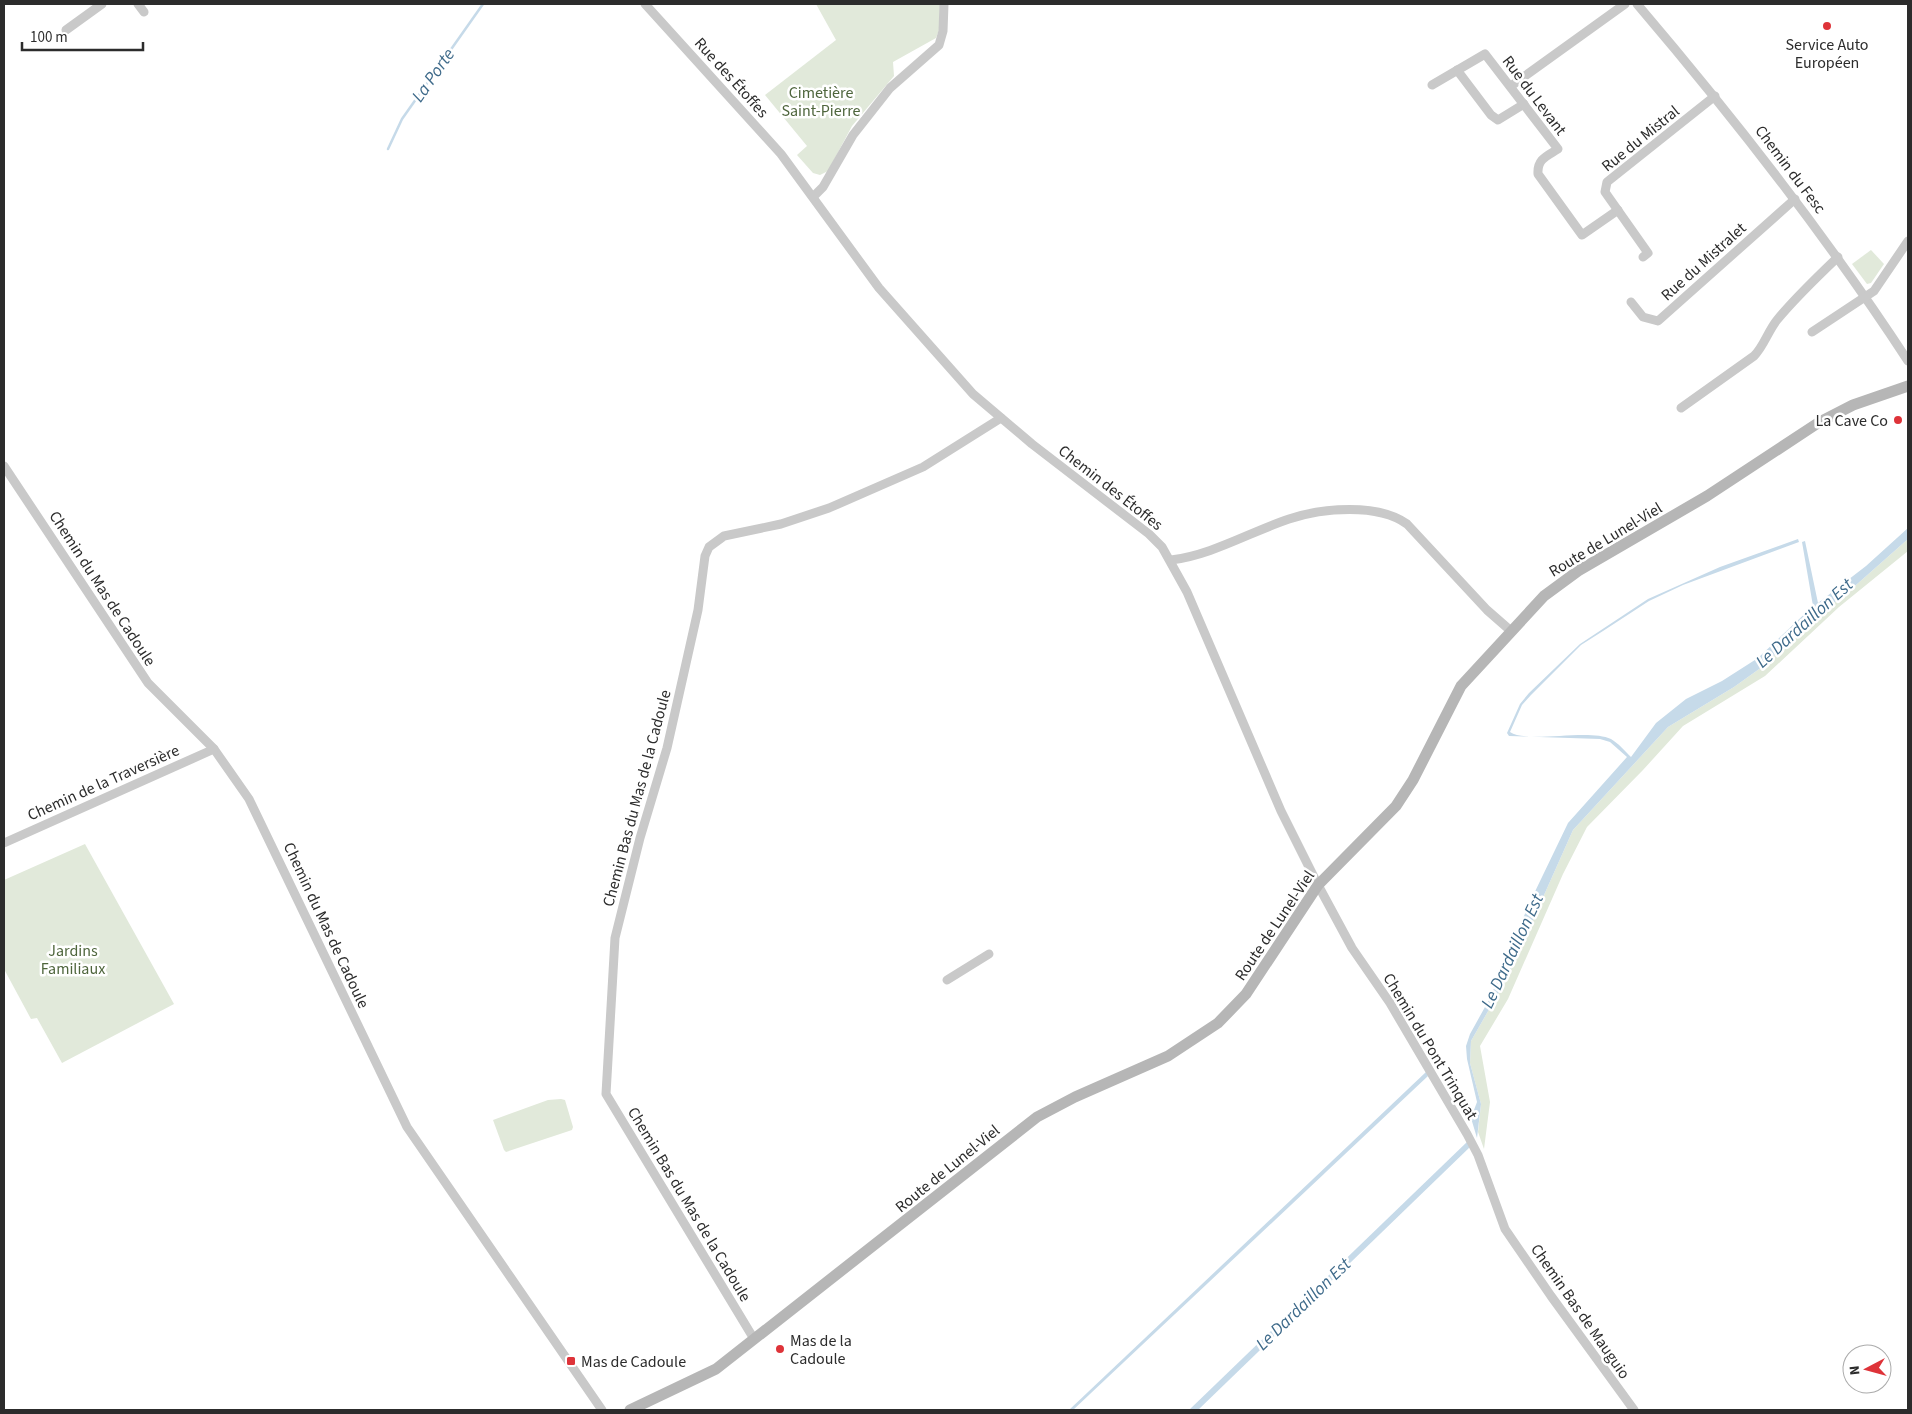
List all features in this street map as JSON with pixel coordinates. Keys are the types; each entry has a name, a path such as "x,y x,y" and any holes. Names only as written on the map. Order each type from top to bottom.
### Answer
{"street":[{"path":"66,30 102,4"},
{"path":"138,4 144,12"},
{"name":"Rue des Étoffes","path":"645,4 781,154 814,196"},
{"path":"814,196 823,188 852,135 890,88 939,45 943,31 944,4"},
{"path":"1511,86 1625,4"},
{"name":"Chemin du Fesc","path":"1637,4 1715,96 1795,199 1866,297 1908,361"},
{"name":"Rue du Levant","path":"1457,70 1485,54 1511,86 1558,149 1541,160 1537,165 1538,174 1582,235 1618,210"},
{"path":"1432,85 1457,70 1491,115 1498,120 1524,104"},
{"name":"Rue du Mistral","path":"1643,257 1648,253 1605,192 1607,182 1715,96"},
{"name":"Chemin des Étoffes","path":"814,196 879,288 973,394 1149,534 1170,560 1187,592 1281,810 1318,885"},
{"name":"Rue du Mistralet","path":"1631,302 1643,318 1658,321 1795,199"},
{"path":"1812,332 1866,297 1878,287 1908,241"},
{"path":"1682,408 1754,356 1760,350 1769,330 1778,318 1838,257"},
{"name":"Route de Lunel-Viel","path":"630,1410 716,1369 1037,1118 1075,1097 1168,1056 1218,1023 1256,982 1318,885 1396,806 1413,780 1460,686 1510,630 1544,596 1567,578 1708,496 1808,429 1853,405 1908,386"},
{"name":"Chemin Bas du Mas de la Cadoule","path":"754,1339 606,1094 613,948 640,838 667,748 698,610 705,556 709,547 724,536 766,528 829,508 923,467 1001,418"},
{"name":"Chemin du Mas de Cadoule","path":"4,466 148,684 214,749 249,799 407,1127 602,1410"},
{"path":"1170,560 1203,552 1295,517 1358,510 1392,514 1415,531 1482,605 1510,630"},
{"name":"Chemin de la Traversière","path":"4,843 214,749"},
{"name":"Chemin du Pont Trinquat","path":"1318,885 1352,948 1390,1003 1467,1134 1478,1155 1505,1229"},
{"path":"947,980 989,954"},
{"name":"Chemin Bas de Mauguio","path":"1505,1229 1634,1410"}],"green space":[{"name":"Cimetière Saint-Pierre","path":"816,4 940,4 939,30 936,38 893,62 894,76 852,126 828,171 820,175 813,173 797,155 807,146 765,95 836,40"},
{"path":"1871,250 1884,264 1871,283 1867,284 1852,264"},
{"path":"1908,539 1908,551 1839,607 1765,676 1683,726 1587,827 1563,874 1508,999 1480,1046 1490,1102 1484,1149 1478,1132 1481,1104 1470,1063 1471,1041 1507,978 1573,830 1668,727 1734,687 1762,667 1811,620 1847,593"},
{"name":"Jardins Familiaux","path":"85,844 174,1004 62,1063 37,1018 31,1019 4,969 4,880"},
{"path":"548,1100 565,1100 573,1127 572,1130 506,1152 504,1150 493,1120"}],"water":[{"name":"Le Dardaillon Est","path":"1908,528 1908,539 1847,593 1811,620 1762,667 1734,687 1668,727 1573,830 1507,978 1471,1041 1470,1063 1481,1104 1477,1138 1471,1118 1477,1102 1467,1059 1466,1046 1470,1034 1490,998 1529,904 1568,823 1627,757 1610,742 1600,739 1535,737 1601,736 1614,741 1631,757 1656,723 1686,699 1722,681 1758,658 1813,606 1802,542 1805,541 1818,603 1866,566"},
{"path":"1798,539 1799,542 1683,585 1649,601 1581,645 1522,705 1510,732 1528,737 1509,736 1507,733 1520,704 1580,644 1648,599 1720,567"},
{"path":"1426,1072 1428,1076 1073,1410 1069,1410"},
{"name":"Le Dardaillon Est","path":"1468,1141 1470,1147 1198,1410 1189,1410"}],"waterway":[{"name":"La Porte","path":"388,149 402,119 483,4"}],"place":[{"name":"Service Auto Européen","path":"1827,26"},
{"name":"La Cave Co","path":"1898,420"},
{"name":"Mas de la Cadoule","path":"780,1349"},
{"name":"Mas de Cadoule","path":"571,1361"}]}
